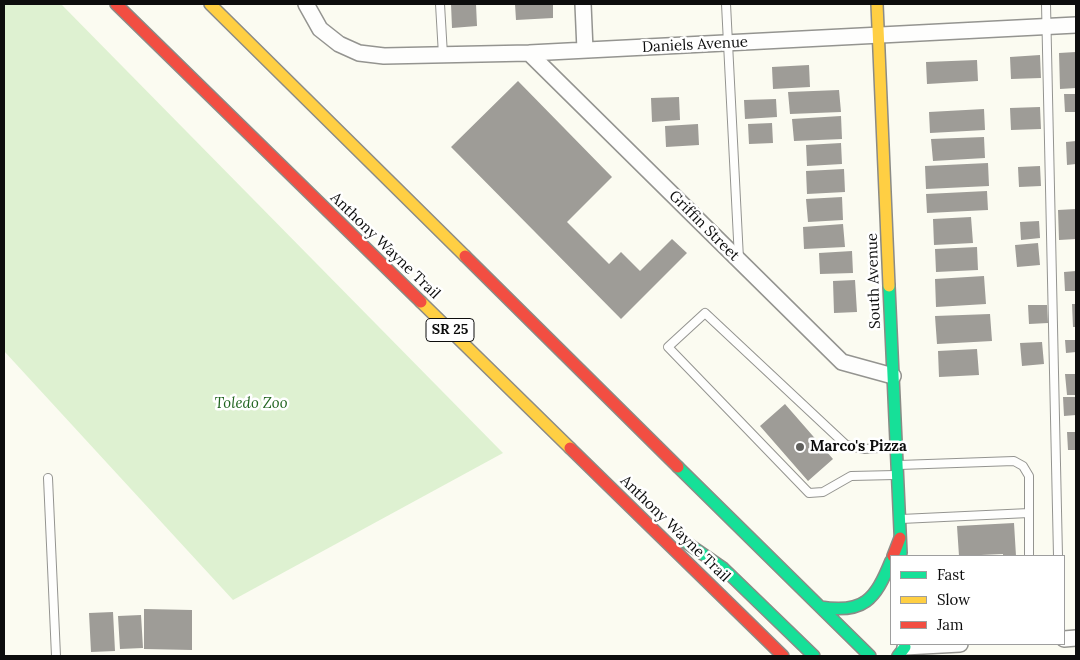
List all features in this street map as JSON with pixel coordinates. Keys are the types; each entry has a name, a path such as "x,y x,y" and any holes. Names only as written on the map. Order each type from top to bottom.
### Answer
{"main road":[{"name":"Anthony Wayne Trail","path":"116,4 783,656"},
{"path":"210,4 870,656"},
{"name":"South Avenue","path":"877,4 901,555"},
{"path":"625,501 723,568 814,656"},
{"path":"893,555 900,538"},
{"path":"820,607 846,610 864,604 881,585 890,563"}],"street":[{"name":"Daniels Avenue","path":"306,4 320,29 339,44 359,53 384,56 529,53 1076,25"},
{"path":"583,4 585,50"},
{"name":"Griffin Street","path":"529,53 842,362 893,376"},
{"path":"903,651 952,645"}],"lane":[{"path":"440,4 443,55"},
{"path":"726,4 739,260"},
{"path":"1046,4 1058,555"},
{"path":"896,447 864,449 846,445 705,313 668,347 809,493 823,492 851,476 865,474 1014,461 1023,466 1029,476 1029,555"},
{"path":"48,478 56,656"},
{"path":"899,520 1029,513"}],"green space":[{"name":"Toledo Zoo","path":"4,4 61,4 503,453 233,600 4,351"}],"building":[{"path":"451,4 476,4 477,26 452,28"},
{"path":"515,4 553,4 553,18 516,20"},
{"path":"1076,52 1076,88 1060,89 1059,53"},
{"path":"1040,55 1041,78 1011,79 1010,57"},
{"path":"977,60 978,81 927,84 926,62"},
{"path":"809,65 810,87 773,89 772,67"},
{"path":"518,81 612,177 567,222 609,264 621,252 640,271 672,239 687,253 621,319 451,147"},
{"path":"839,90 841,112 790,114 788,92"},
{"path":"1064,94 1076,94 1076,112 1065,112"},
{"path":"679,97 680,120 652,122 651,98"},
{"path":"776,99 777,117 745,119 744,100"},
{"path":"1040,107 1041,129 1011,130 1010,108"},
{"path":"984,109 985,130 930,133 929,112"},
{"path":"841,116 842,139 794,141 792,119"},
{"path":"772,123 773,143 749,144 748,124"},
{"path":"698,124 699,145 666,147 665,126"},
{"path":"984,137 985,158 933,161 931,139"},
{"path":"1076,141 1076,164 1067,165 1066,142"},
{"path":"841,143 842,164 807,166 806,145"},
{"path":"988,163 989,186 926,189 925,166"},
{"path":"1040,166 1041,186 1019,187 1018,167"},
{"path":"844,169 845,192 807,194 806,171"},
{"path":"987,191 988,210 927,213 926,194"},
{"path":"842,197 843,220 808,222 806,199"},
{"path":"1076,209 1076,239 1059,240 1058,210"},
{"path":"971,217 973,243 934,245 933,219"},
{"path":"1039,221 1040,238 1021,240 1020,222"},
{"path":"843,224 845,247 804,249 803,227"},
{"path":"1038,243 1040,265 1017,267 1015,245"},
{"path":"977,247 978,270 936,272 935,249"},
{"path":"852,251 853,273 820,274 819,253"},
{"path":"1076,271 1076,291 1065,291 1064,272"},
{"path":"984,276 986,304 936,307 935,279"},
{"path":"855,280 857,312 834,313 833,281"},
{"path":"1072,304 1076,304 1076,327 1073,327"},
{"path":"1028,305 1047,305 1048,323 1029,324"},
{"path":"990,314 992,341 937,344 935,316"},
{"path":"1065,340 1076,340 1076,352 1066,353"},
{"path":"1042,342 1044,364 1022,366 1020,343"},
{"path":"977,349 979,375 939,377 938,351"},
{"path":"1065,374 1076,374 1076,395 1067,395"},
{"path":"1063,397 1076,397 1076,415 1064,416"},
{"path":"785,404 833,459 808,481 760,426"},
{"path":"1067,432 1076,432 1076,450 1068,450"},
{"path":"1014,523 1016,555 959,555 957,526"},
{"path":"144,609 192,610 192,650 144,649"},
{"path":"113,612 115,651 91,652 89,613"},
{"path":"141,615 143,648 120,649 118,616"}],"traffic: fast":[{"path":"889,286 901,553"},
{"path":"678,467 870,656"},
{"path":"684,541 723,568 814,656"},
{"path":"820,607 847,608 858,606 866,601 879,586 890,563"},
{"path":"898,656 905,647"}],"traffic: slow":[{"path":"210,4 465,256"},
{"path":"877,4 889,286"},
{"path":"421,302 570,448"}],"traffic: jam":[{"path":"116,4 421,302"},
{"path":"465,256 678,467"},
{"path":"570,448 783,656"},
{"path":"893,555 900,538"}],"place":[{"name":"Marco's Pizza","path":"800,447"}]}
